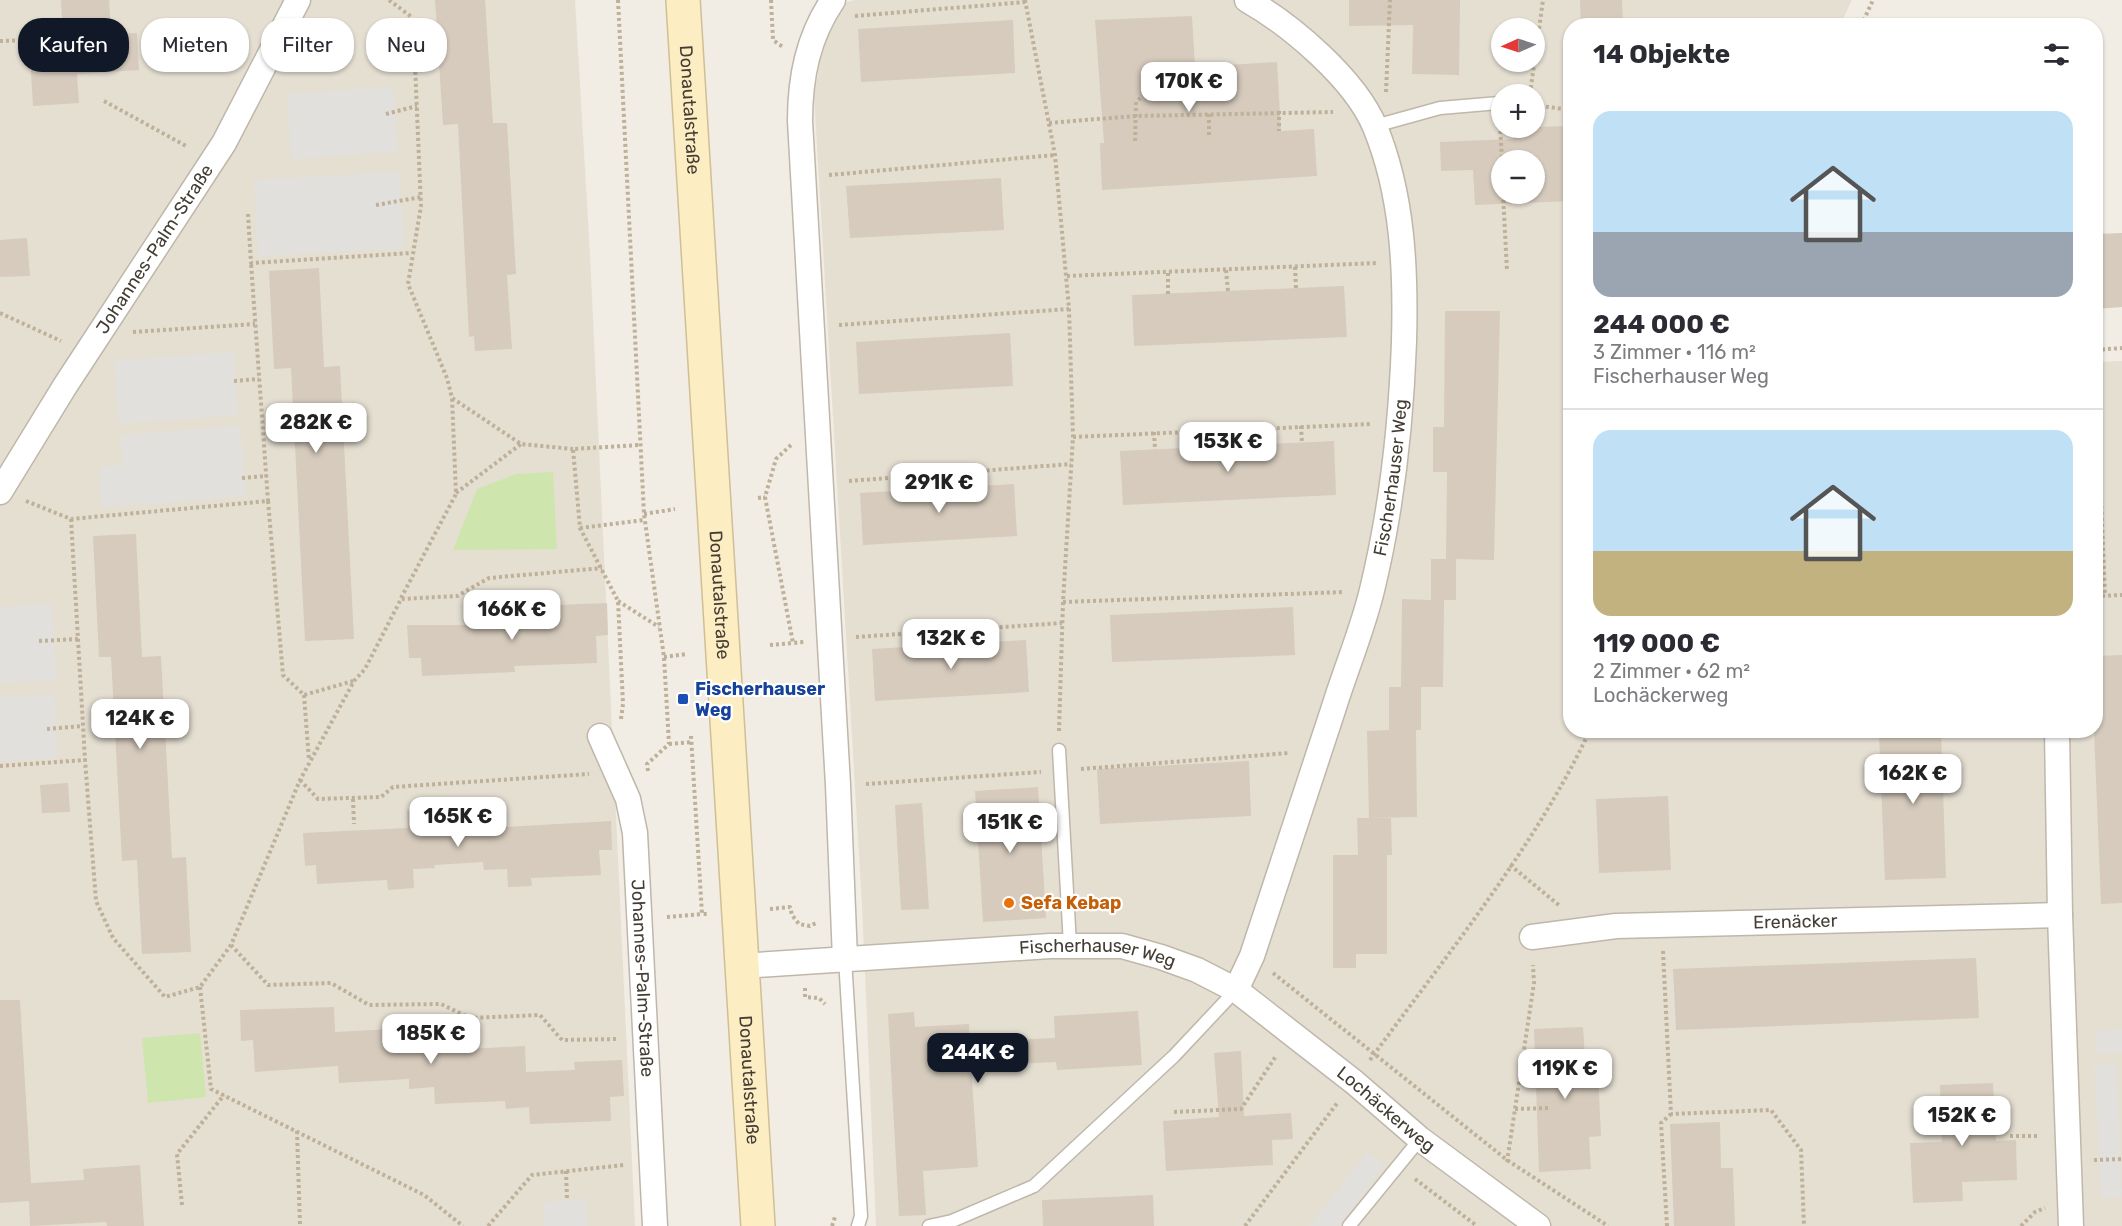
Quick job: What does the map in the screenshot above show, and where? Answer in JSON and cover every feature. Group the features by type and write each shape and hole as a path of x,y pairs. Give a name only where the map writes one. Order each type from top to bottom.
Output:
{"main road":[{"name":"Donautalstraße","path":"683,0 758,1226"}],"street":[{"name":"Johannes-Palm-Straße","path":"0,491 212,160 298,0"},
{"name":"Fischerhauser Weg","path":"741,966 1070,945 1122,946 1197,970 1236,990 1252,956 1372,591 1390,498 1401,423 1404,262 1397,200 1371,119 1341,77 1310,46 1246,0"},
{"path":"828,9 805,64 800,108 830,639 845,960"},
{"name":"Johannes-Palm-Straße","path":"600,736 628,799 633,822 655,1226"},
{"path":"2057,738 2060,915 2072,1226"},
{"name":"Erenäcker","path":"1532,937 1662,924 2060,915"},
{"name":"Lochäckerweg","path":"1236,990 1354,1082 1420,1139 1538,1226"}],"lane":[{"path":"1371,119 1440,108 1491,104"},
{"path":"1059,750 1070,945"},
{"path":"845,960 861,1216 858,1226"},
{"name":"Fischerhauser Weg","path":"930,1226 952,1221 1034,1186 1174,1056 1236,990"},
{"path":"1349,1226 1420,1139"}],"path":[{"path":"389,0 413,18 421,197 418,229 408,274 410,293 447,378 452,398 456,494"},
{"path":"618,0 639,445 644,517 660,627 618,601"},
{"path":"771,0 773,40 805,64"},
{"path":"1049,123 1135,116 1279,111 1371,119 1388,90 1390,0"},
{"path":"1531,84 1543,0"},
{"path":"1865,18 1874,0"},
{"path":"828,9 1025,1 1055,155 1067,276 1073,437 1062,623 1059,750"},
{"path":"0,41 18,40"},
{"path":"1135,141 1136,102 1144,95"},
{"path":"104,101 212,160"},
{"path":"386,114 417,106"},
{"path":"1545,107 1563,109"},
{"path":"1279,111 1279,131"},
{"path":"1209,114 1209,136"},
{"path":"803,177 1055,155"},
{"path":"376,206 421,197"},
{"path":"1504,204 1507,271"},
{"path":"248,214 283,675 304,695 309,763"},
{"path":"251,263 411,253"},
{"path":"1067,276 1404,262"},
{"path":"1295,267 1296,288"},
{"path":"1226,270 1227,291"},
{"path":"1168,273 1168,294"},
{"path":"812,327 1068,309"},
{"path":"0,313 86,354"},
{"path":"107,322 130,332 255,324"},
{"path":"2103,349 2122,348"},
{"path":"234,381 259,379"},
{"path":"452,398 521,444 573,449 639,445"},
{"path":"1073,437 1401,423"},
{"path":"1301,426 1302,443"},
{"path":"1228,429 1228,446"},
{"path":"1154,432 1155,450"},
{"path":"70,519 96,901 113,938 165,997 200,987 231,945 300,780 354,681 365,669 456,494 521,444"},
{"path":"300,780 318,799 352,799 381,797 393,787 579,775 614,770 623,704 618,601 580,528 573,449"},
{"path":"776,459 765,497 793,643"},
{"path":"821,483 1071,464"},
{"path":"242,478 267,476"},
{"path":"0,491 70,519 268,501"},
{"path":"758,498 765,497"},
{"path":"580,528 675,509"},
{"path":"2103,547 2105,596 2122,595"},
{"path":"401,599 456,596 489,578 602,568"},
{"path":"1063,602 1372,591"},
{"path":"770,645 1062,623"},
{"path":"39,641 78,639"},
{"path":"664,657 687,654"},
{"path":"304,695 354,681"},
{"path":"46,729 83,726"},
{"path":"1245,1226 1354,1082 1510,865 1573,767 1586,738"},
{"path":"669,744 692,742"},
{"path":"0,766 85,760"},
{"path":"352,799 354,824"},
{"path":"1510,865 1588,930"},
{"path":"640,919 702,914"},
{"path":"1662,924 1671,1114"},
{"path":"801,925 805,997 819,998 827,1007"},
{"path":"1507,1160 1534,983 1532,937"},
{"path":"231,945 268,985 331,983 369,1005 441,1004 470,1018 540,1015 562,1040 646,1038"},
{"path":"1252,956 1375,1052 1507,1160 1608,1226"},
{"path":"200,987 211,1089 424,1196 463,1226"},
{"path":"1174,1112 1241,1109 1263,1079 1290,1032"},
{"path":"182,1205 177,1154 224,1095"},
{"path":"1515,1109 1551,1108"},
{"path":"1667,1226 1661,1123 1671,1114 1771,1110 1802,1150 1804,1226"},
{"path":"297,1131 300,1226"},
{"path":"488,1226 532,1175 652,1162"},
{"path":"1397,1166 1477,1226"},
{"path":"566,1171 567,1200"},
{"path":"832,1226 837,1209"},
{"path":"835,1217 843,1222"},
{"path":"1468,1220 1468,1226"}],"shaded area":[{"path":"0,0 575,0 590,254 635,1226 0,1226"},
{"path":"855,0 1852,0 1843,18 1563,18 1563,738 2103,738 2103,362 2122,361 2122,1226 876,1226 862,906 814,96 823,45 844,3"},
{"path":"393,87 398,151 291,159 287,94"},
{"path":"399,172 404,248 258,256 254,180"},
{"path":"234,352 238,415 119,423 114,361"},
{"path":"240,426 246,496 102,507 99,467 123,465 120,435"},
{"path":"52,604 56,680 0,683 0,607"},
{"path":"54,694 58,758 0,761 0,697"},
{"path":"2122,1030 2122,1053 2097,1054 2096,1031"},
{"path":"2116,1063 2122,1197 2102,1198 2094,1064"},
{"path":"1367,1152 1385,1165 1339,1226 1309,1226"},
{"path":"586,1198 587,1226 544,1226 544,1203"}],"green space":[{"path":"553,472 557,549 453,550 477,489 516,474"},
{"path":"200,1033 206,1097 148,1103 142,1038"}],"building":[{"path":"61,0 109,0 110,18 62,18"},
{"path":"435,0 485,0 493,123 507,123 516,274 507,275 512,349 475,351 474,336 469,337 458,124 443,125 440,72 447,72 447,18 436,18"},
{"path":"1349,0 1460,0 1459,75 1412,74 1413,25 1349,26"},
{"path":"1580,0 1622,0 1623,18 1581,18"},
{"path":"1192,16 1195,67 1277,62 1281,131 1314,129 1317,176 1102,190 1100,143 1104,143 1095,20"},
{"path":"1013,20 1015,73 861,82 858,29"},
{"path":"129,33 137,33 139,70 129,71"},
{"path":"31,72 108,72 77,74 79,103 33,106"},
{"path":"1563,126 1563,201 1545,202 1545,150 1491,150 1491,204 1499,204 1475,205 1473,170 1441,171 1440,142 1545,138 1545,127"},
{"path":"1001,178 1004,230 850,238 846,186"},
{"path":"2122,233 2122,307 2103,308 2103,234"},
{"path":"27,238 30,276 0,277 0,240"},
{"path":"319,268 324,367 340,366 354,639 305,641 291,368 274,369 269,271"},
{"path":"1344,286 1347,337 1134,346 1132,295"},
{"path":"1445,311 1500,311 1494,560 1456,559 1456,600 1444,600 1443,687 1421,687 1421,730 1416,730 1417,817 1369,818 1367,731 1389,730 1389,687 1401,687 1402,599 1431,600 1431,559 1446,559 1447,472 1433,472 1433,427 1444,427"},
{"path":"1010,333 1013,386 859,394 856,342"},
{"path":"1334,441 1336,495 1123,505 1120,451"},
{"path":"1014,484 1017,536 863,545 860,493"},
{"path":"136,534 142,657 161,656 172,858 186,857 191,952 142,954 137,860 122,861 111,657 99,657 93,536"},
{"path":"607,603 608,635 596,636 597,663 514,666 515,672 422,676 421,658 409,658 407,625 512,625 511,607"},
{"path":"1293,607 1295,655 1112,662 1110,615"},
{"path":"1026,640 1029,692 875,701 872,649"},
{"path":"2122,655 2122,903 2101,904 2094,738 2103,738 2103,656"},
{"path":"1879,738 1941,738 1946,878 1885,880"},
{"path":"1249,761 1251,816 1100,824 1097,769"},
{"path":"68,783 70,812 42,813 40,785"},
{"path":"1038,787 1046,918 983,922 975,791"},
{"path":"1668,796 1671,870 1599,873 1596,799"},
{"path":"922,803 929,909 901,910 895,805"},
{"path":"504,806 505,827 611,821 612,850 599,850 601,875 531,878 532,886 508,887 507,869 484,870 483,862 434,865 435,868 413,869 414,888 388,890 387,880 317,884 316,865 305,866 303,833 408,828 407,811"},
{"path":"1357,818 1391,818 1392,855 1387,855 1387,954 1356,954 1356,968 1333,968 1333,855 1358,855"},
{"path":"1976,958 1979,1018 1676,1030 1673,969"},
{"path":"0,1000 20,1000 31,1183 84,1180 83,1169 140,1165 144,1226 107,1226 106,1222 30,1226 29,1201 0,1203"},
{"path":"334,1007 335,1032 431,1027 432,1051 525,1046 526,1072 575,1070 574,1062 622,1060 624,1096 610,1097 611,1121 530,1124 529,1107 506,1109 505,1101 435,1104 434,1087 409,1089 409,1079 339,1083 338,1066 255,1072 253,1040 241,1041 240,1010"},
{"path":"1138,1011 1142,1065 1057,1070 1056,1062 971,1066 978,1167 923,1171 926,1215 899,1216 888,1014 914,1012 915,1027 969,1024 970,1042 1055,1038 1054,1016"},
{"path":"1583,1027 1586,1073 1598,1072 1601,1136 1589,1137 1591,1169 1539,1172 1534,1029"},
{"path":"1241,1051 1244,1116 1291,1113 1293,1139 1272,1140 1273,1165 1166,1171 1163,1121 1219,1117 1214,1053"},
{"path":"1993,1083 1996,1141 2016,1140 2017,1180 1962,1182 1963,1201 1913,1203 1910,1143 1942,1142 1940,1085"},
{"path":"1720,1122 1721,1168 1733,1168 1735,1226 1674,1226 1670,1124"},
{"path":"1153,1195 1154,1226 1043,1226 1042,1200"}],"place":[{"name":"Fischerhauser Weg","path":"683,699"},
{"name":"Sefa Kebap","path":"1009,903"}]}
